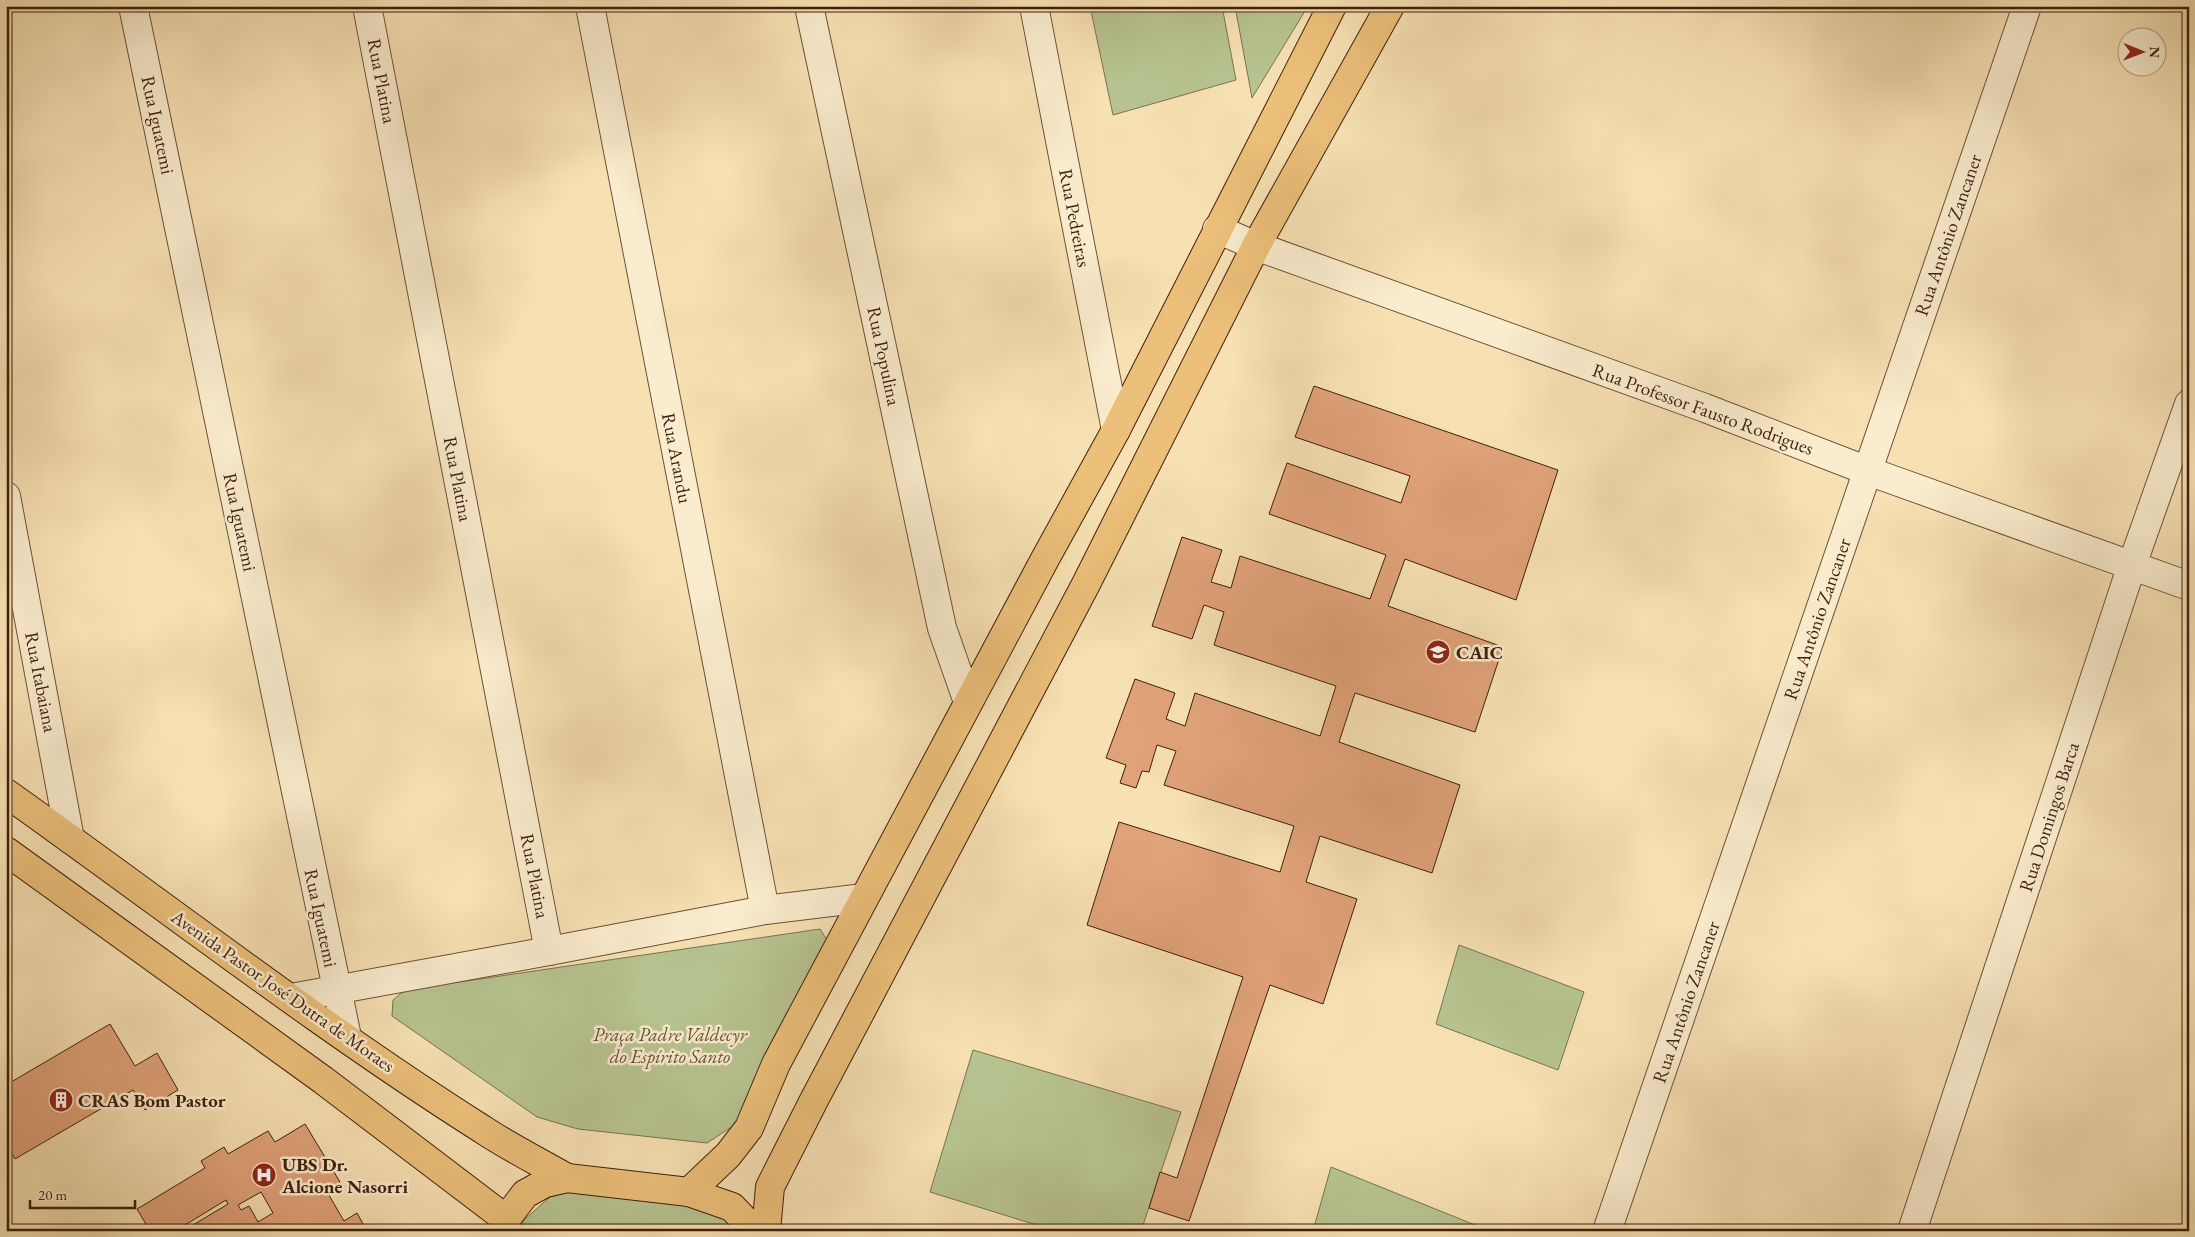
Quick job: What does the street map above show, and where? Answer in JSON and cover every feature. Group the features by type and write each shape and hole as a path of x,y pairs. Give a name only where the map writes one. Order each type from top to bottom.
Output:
{"main road":[{"path":"689,1192 728,1155 749,1128 776,1064 968,702 1116,430 1332,6"},
{"path":"766,1231 770,1187 1086,584 1256,246 1390,6"},
{"name":"Avenida Pastor José Dutra de Moraes","path":"6,793 347,1037 483,1130 567,1178"},
{"path":"6,851 322,1080 503,1225 525,1194 545,1183 567,1178 689,1192 732,1207 755,1231"}],"street":[{"name":"Rua Iguatemi","path":"133,6 347,1037"},
{"name":"Rua Platina","path":"368,6 549,951"},
{"name":"Rua Arandu","path":"590,6 765,910"},
{"name":"Rua Populina","path":"809,6 942,628 968,702"},
{"name":"Rua Pedreiras","path":"1034,6 1116,430"},
{"name":"Rua Antônio Zancaner","path":"1607,1231 2027,6"},
{"name":"Rua Professor Fausto Rodrigues","path":"1218,229 1256,246 1705,408 1868,471 2189,586"},
{"name":"Rua Domingos Barca","path":"1912,1231 2132,565 2189,404"},
{"name":"Rua Itabaiana","path":"6,496 70,839"},
{"path":"291,998 765,910 864,898"}],"green space":[{"path":"1090,6 1222,6 1236,80 1113,115"},
{"path":"1235,6 1308,6 1252,98"},
{"name":"Praça Padre Valdecyr do Espírito Santo","path":"820,929 827,940 744,1119 707,1143 578,1129 537,1117 392,1016 393,1000 405,990"},
{"path":"1459,945 1584,992 1558,1070 1436,1024"},
{"path":"973,1050 1181,1112 1141,1231 1056,1231 930,1192"},
{"path":"1331,1167 1490,1231 1313,1231"},
{"path":"578,1190 690,1204 720,1213 734,1231 518,1231 524,1220 550,1197"}],"building":[{"path":"1314,386 1558,470 1516,600 1405,559 1388,606 1503,647 1475,732 1355,693 1339,742 1460,785 1432,873 1320,836 1306,882 1357,899 1323,1004 1270,985 1189,1221 1149,1208 1160,1172 1177,1178 1243,977 1087,925 1119,822 1280,872 1294,826 1164,785 1176,751 1157,745 1149,772 1142,771 1136,788 1120,783 1126,765 1106,758 1135,679 1175,693 1166,719 1185,726 1195,693 1320,736 1336,686 1214,645 1224,612 1204,605 1192,639 1152,626 1182,537 1222,550 1211,582 1231,588 1240,556 1370,599 1386,555 1269,514 1287,463 1401,503 1410,476 1295,437"},
{"name":"CRAS Bom Pastor","path":"110,1024 135,1066 157,1053 178,1090 145,1110 133,1090 15,1159 6,1143 6,1085"},
{"name":"UBS Dr. Alcione Nasorri","path":"305,1124 340,1182 326,1190 344,1221 357,1213 367,1231 183,1231 228,1204 226,1200 175,1231 150,1231 137,1209 205,1168 201,1161 224,1147 228,1154 268,1131 275,1142","holes":["261,1192 273,1213 258,1222 249,1206 241,1210 238,1205"]}],"place":[{"name":"CAIC","path":"1438,652"},
{"name":"CRAS Bom Pastor","path":"61,1100"},
{"name":"UBS Dr. Alcione Nasorri","path":"264,1175"}]}
